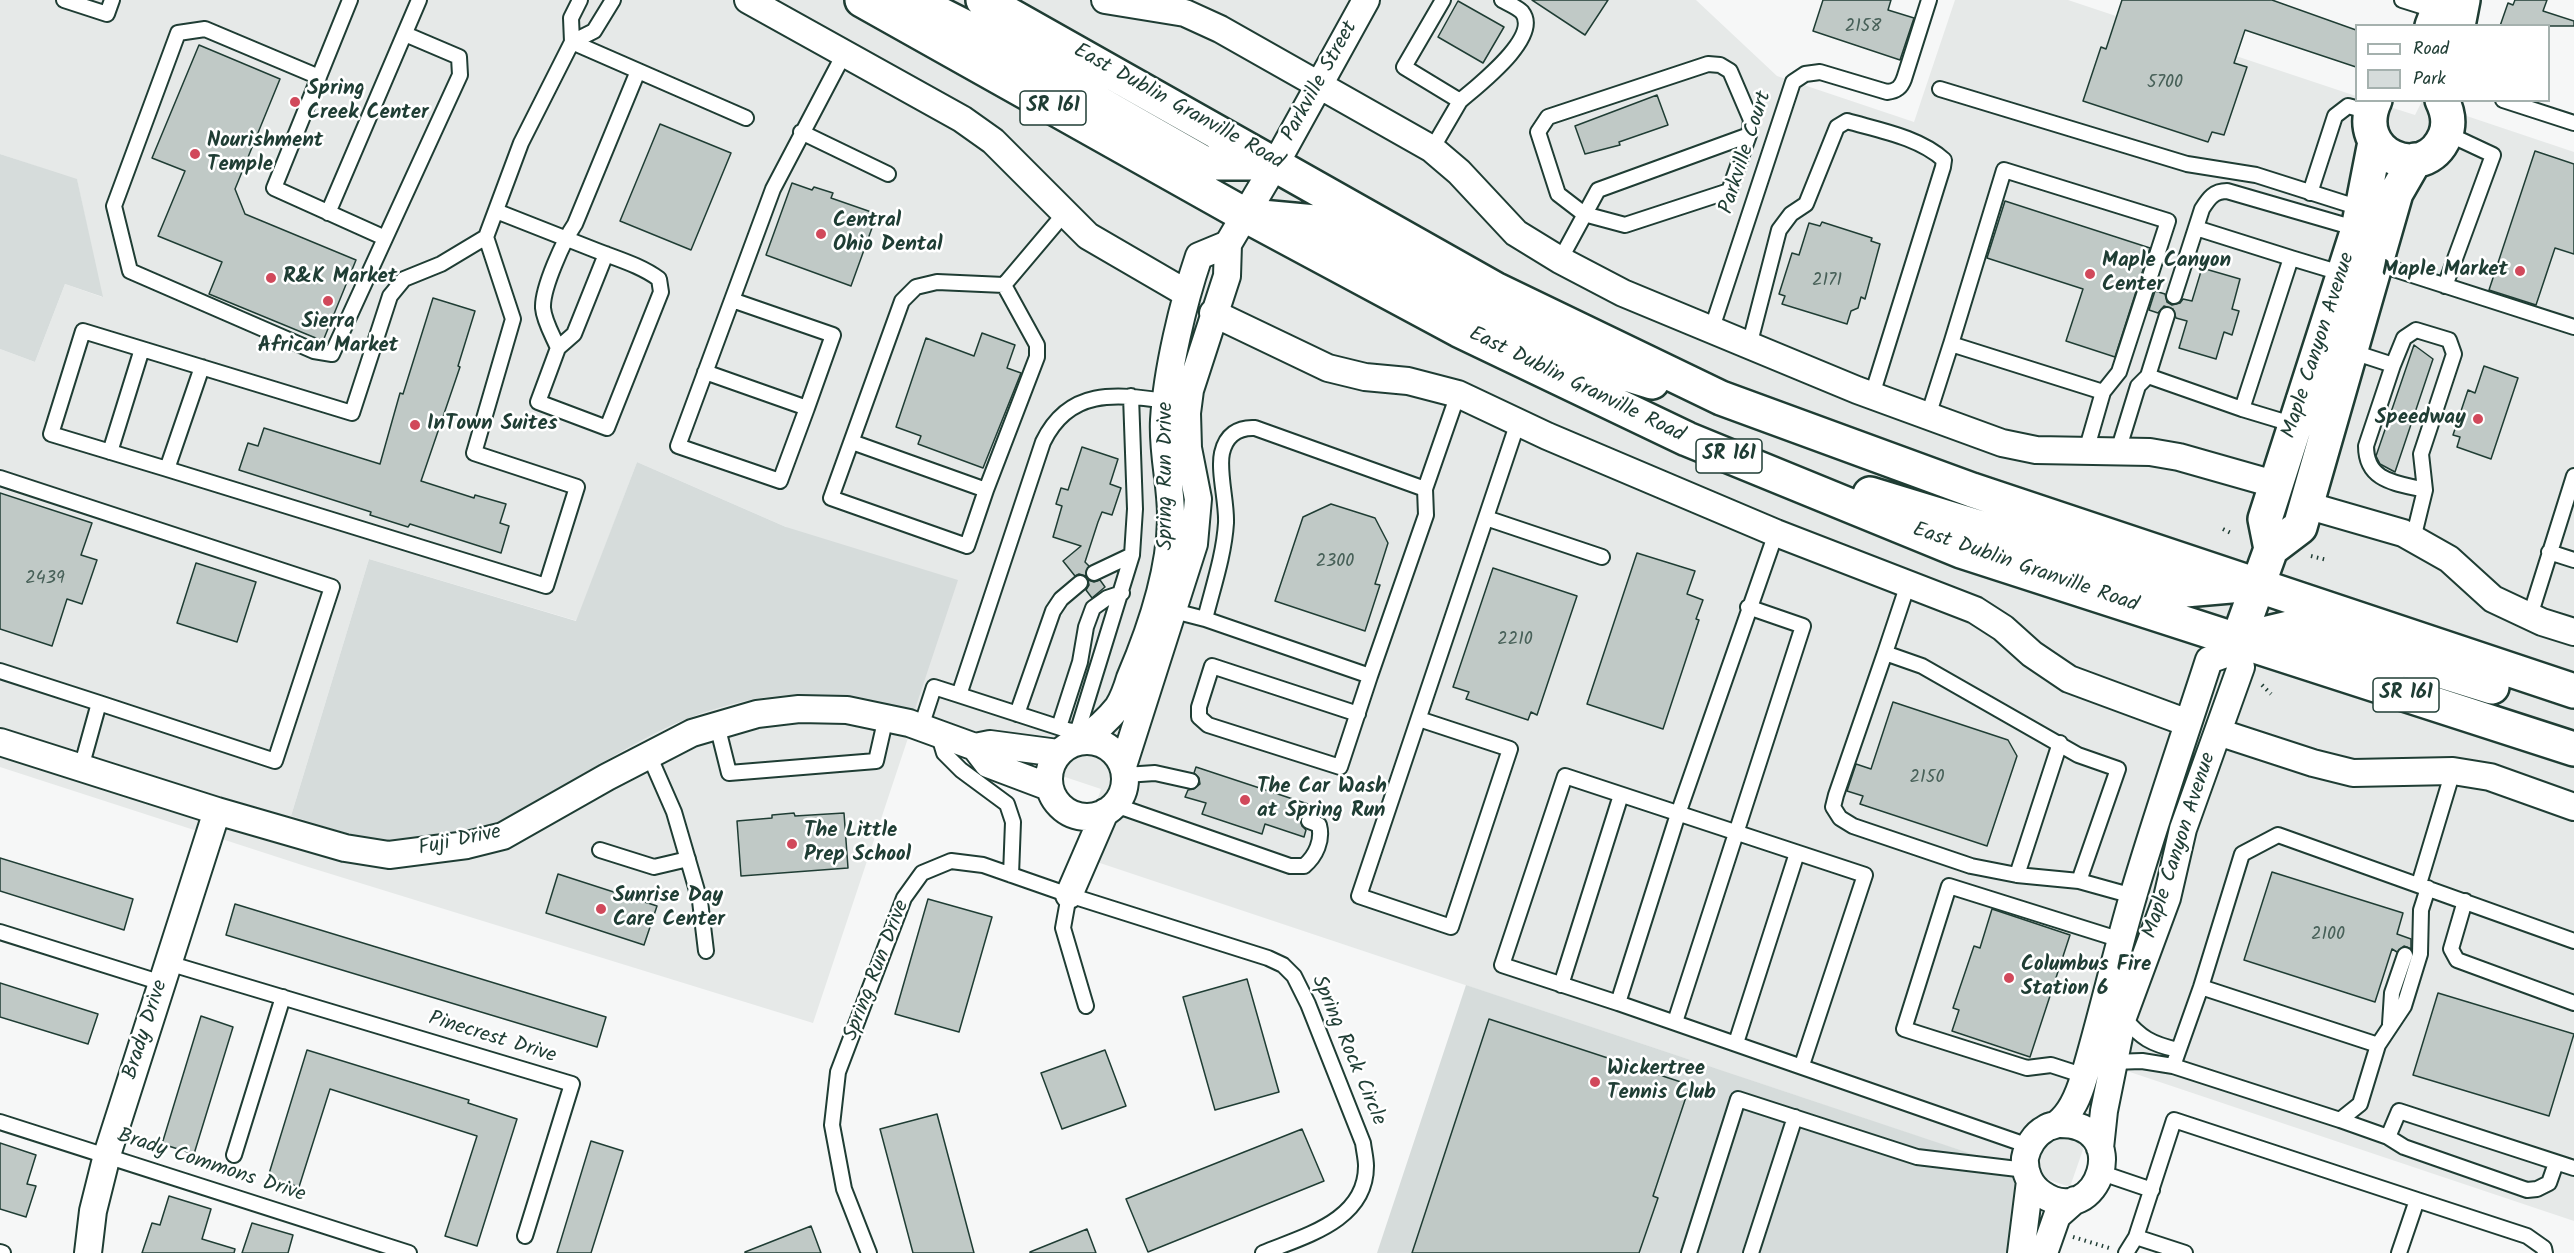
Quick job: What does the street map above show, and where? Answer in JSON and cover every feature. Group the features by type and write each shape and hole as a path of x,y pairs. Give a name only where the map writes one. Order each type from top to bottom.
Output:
{"main road":[{"name":"East Dublin Granville Road","path":"862,0 1245,215 1459,330 1687,439 1961,551 2236,646 2574,749"},
{"path":"912,0 968,28 1204,163 1276,163"},
{"name":"East Dublin Granville Road","path":"983,0 1276,163 1495,289 1721,398 1972,490 2574,692"},
{"path":"2373,118 2382,151 2392,158 2403,161 2415,160 2435,151 2446,110"},
{"name":"Maple Canyon Avenue","path":"2236,646 2256,584 2271,549 2300,527 2350,351 2359,268 2361,219 2373,118"},
{"name":"Maple Canyon Avenue","path":"2271,549 2265,519 2274,484 2295,425 2359,268 2415,160"},
{"path":"1245,215 1315,222 1591,363 1640,379 1721,398"},
{"path":"1687,439 2185,590 2256,584"},
{"path":"2236,646 2297,626 2574,713"}],"street":[{"path":"748,0 962,119 993,141 1088,236 1186,293"},
{"path":"1105,0 1154,4 1202,19 1432,149 1459,172 1516,233 1560,260 1623,293 1711,331 1872,395 2002,443 2036,450 2150,452 2179,457 2274,484"},
{"name":"Parkville Street","path":"1276,163 1366,0"},
{"name":"Spring Run Drive","path":"1124,770 1194,544 1198,499 1188,448 1187,413 1190,390 1213,313 1227,276 1228,244 1276,163"},
{"name":"Spring Run Drive","path":"1081,741 1104,723 1119,705 1138,660 1167,564 1171,519 1165,462 1164,422 1186,293 1199,256 1228,244"},
{"path":"1213,313 1328,368 1365,377 1408,381 1458,394 1776,533 1975,610 2003,628 2032,654 2070,679 2188,723"},
{"path":"2306,506 2403,533 2449,559 2493,599 2574,632"},
{"name":"Maple Canyon Avenue","path":"2028,1166 2036,1136 2045,1128 2057,1124 2076,1101 2085,1076 2133,896 2209,660 2236,646 2241,667 2183,829 2167,898 2122,1017 2112,1062 2101,1160"},
{"name":"Fuji Drive","path":"0,742 217,811 345,848 389,855 425,852 503,836 692,733 757,714 799,709 848,710 886,717 975,747 990,744 1058,753"},
{"path":"2218,732 2313,763 2353,772 2453,771 2490,777 2574,807"},
{"path":"1070,896 1082,865 1110,809 1125,785 1124,770 1116,754 1106,746 1094,742 1081,741 1069,745 1058,753 1048,775 1053,798 1071,814 1082,817 1110,809"},
{"name":"Fuji Drive","path":"975,747 988,764 1049,787"},
{"name":"Brady Drive","path":"88,1253 93,1211 107,1155 217,811"},
{"path":"1071,814 1082,865"},
{"path":"2044,1253 2057,1216 2096,1185 2101,1160 2092,1135 2081,1127 2057,1124"},
{"path":"2028,1166 2048,1198 2061,1201 2075,1200"},
{"path":"2021,1253 2028,1166"}],"lane":[{"path":"64,0 107,14 112,0"},
{"path":"350,0 274,188 386,238"},
{"path":"328,213 419,0"},
{"path":"486,237 513,319 474,453 577,487 546,586 51,434 83,331 352,413 390,296 398,284 404,279 441,264 486,237 536,111 573,42 571,18 580,0"},
{"path":"573,42 594,31 613,0"},
{"path":"1443,0 1404,67 1460,101"},
{"path":"1432,149 1460,101 1506,60 1525,33 1527,24 1521,12 1502,0"},
{"name":"Parkville Court","path":"1711,331 1793,82 1805,74 1820,72 1887,92 1895,91 1905,79 1929,0"},
{"path":"2402,0 2446,12"},
{"path":"319,77 205,29 178,33 114,206 130,271 314,351 332,354 460,75 459,57 405,34"},
{"path":"573,42 746,118"},
{"path":"732,300 833,335 780,481 678,446 773,189 844,54"},
{"path":"1707,64 1720,65 1730,71 1751,120 1749,135 1729,191 1625,225 1584,214 1558,194 1538,132 1548,117 1707,64"},
{"path":"558,348 543,310 544,298 565,238 576,224 638,71"},
{"path":"1940,88 2187,164 2256,175 2310,193 2361,219"},
{"path":"2509,102 2574,123"},
{"path":"2310,193 2335,116 2348,106 2373,118"},
{"path":"2445,286 2493,155 2446,110"},
{"path":"1749,346 1779,230 1791,214 1806,204 1837,127 1846,120 1910,140 1934,150 1944,160 1943,167 1872,395"},
{"path":"801,132 888,174"},
{"path":"1560,260 1598,190 1749,135"},
{"path":"1928,416 2004,170 2168,221 2119,372 2103,392 2086,451"},
{"path":"2174,296 2202,209 2210,197 2218,191 2361,219"},
{"path":"496,211 648,271 659,279 661,292 607,428 538,402 558,348 574,334 606,255"},
{"path":"1004,285 1064,214"},
{"path":"2196,228 2290,258 2359,268 2445,286 2574,327"},
{"path":"2242,409 2290,258"},
{"path":"937,282 1004,285 1037,345 1037,357 966,546 831,498 902,301 916,287 937,282"},
{"path":"2118,451 2138,386 2148,376 2168,315"},
{"path":"2413,539 2425,490 2421,454 2454,354 2449,340 2416,330 2404,338 2393,365 2366,446 2366,460 2373,471 2389,481 2425,490"},
{"path":"1951,344 2103,392"},
{"path":"110,452 142,349"},
{"path":"2350,351 2393,365"},
{"path":"167,469 201,367"},
{"path":"705,372 807,408"},
{"path":"2148,376 2295,425"},
{"path":"1358,714 1212,666 1199,707 1199,717 1208,725 1340,767 1426,515 1425,489 1458,394"},
{"path":"959,695 1043,442 1050,427 1060,415 1080,402 1109,395 1166,401"},
{"path":"1011,875 1013,822 1007,804 961,770 944,753 929,730 934,687 1070,731 1078,730 1132,555 1135,509 1131,396"},
{"path":"1419,719 1510,749 1451,927 1359,896 1518,422"},
{"path":"1205,619 1222,552 1226,522 1222,454 1230,435 1243,428 1255,428 1425,489"},
{"path":"852,442 986,490"},
{"path":"2530,616 2548,552 2574,476"},
{"path":"0,478 332,587 275,762 0,671"},
{"path":"2561,514 2574,503"},
{"path":"1486,518 1602,557"},
{"path":"1617,1003 1678,814 1776,533"},
{"path":"2548,552 2574,560"},
{"path":"1094,573 1132,555"},
{"path":"1017,714 1053,611 1061,599 1080,584"},
{"path":"1908,584 1833,807 1840,818 1853,826 1971,866 2017,875 2079,881 2133,896"},
{"path":"1059,727 1080,662 1086,627 1093,608 1107,598 1122,593"},
{"path":"1675,1022 1803,626 1748,608"},
{"path":"1174,611 1205,619 1370,676"},
{"path":"1885,653 1922,666 2078,755 2118,769 2079,881"},
{"path":"81,768 99,703"},
{"path":"717,725 729,773 876,761 886,717"},
{"path":"2017,875 2060,743"},
{"path":"649,755 674,812 688,859 700,901 706,951"},
{"path":"1124,770 1155,773 1191,781"},
{"path":"2340,1120 2360,1104 2378,1045 2404,1006 2420,954 2424,886 2453,771"},
{"path":"1802,1065 1865,875 1565,776 1502,965 1802,1065 2028,1166"},
{"path":"1561,984 1621,795"},
{"path":"1110,809 1290,866 1304,866 1313,858 1321,834 1319,825 1309,821"},
{"path":"2173,1066 2201,987 2242,854 2278,835 2574,941"},
{"path":"600,850 654,867 688,859"},
{"path":"1736,1043 1797,854"},
{"name":"Spring Run Drive","path":"869,1253 844,1189 832,1125 838,1072 904,898 922,873 951,861 983,865 1070,896"},
{"path":"2085,1076 2051,1065 2027,1068 1904,1029 1949,886 2121,940"},
{"path":"1070,896 1063,928 1086,1006"},
{"name":"Spring Rock Circle","path":"1070,896 1268,958 1283,965 1294,976 1308,1004 1363,1143 1366,1167 1360,1191 1350,1210 1331,1224 1263,1253"},
{"path":"2465,901 2451,949 2457,960 2574,1003"},
{"path":"2410,938 2421,910"},
{"name":"Pinecrest Drive","path":"0,932 165,973 283,997 572,1084 525,1236"},
{"path":"2390,1026 2392,993 2404,955"},
{"path":"2201,987 2378,1045"},
{"path":"234,1155 283,997"},
{"path":"2122,1017 2143,1038 2178,1050"},
{"path":"2112,1062 2142,1061 2173,1066 2340,1120 2388,1137 2404,1147 2527,1190 2537,1189 2548,1183 2556,1162"},
{"path":"1689,1253 1738,1099 1917,1157 2028,1166"},
{"path":"2388,1137 2399,1111 2574,1168"},
{"path":"1751,1253 1796,1118"},
{"path":"2120,1252 2136,1237 2174,1120 2527,1236 2544,1248 2545,1253"},
{"name":"Brady Commons Drive","path":"0,1122 409,1253"},
{"path":"2101,1160 2152,1190"},
{"path":"2399,1253 2417,1200"},
{"path":"2136,1237 2185,1253"}],"path":[{"path":"2223,529 2233,534"},
{"path":"2311,556 2327,560"},
{"path":"2262,685 2271,694"},
{"path":"2064,1234 2120,1252"}],"shaded area":[{"path":"0,0 1696,0 1777,76 1914,122 1955,0 2068,0 2355,96 2355,102 2374,102 2415,115 2422,102 2425,102 2574,152 2574,1221 2112,1066 2070,1187 1079,856 1101,789 912,726 813,1023 305,866 0,767 0,349 35,362 65,284 102,297 77,180 0,154","holes":["637,462 786,527 913,715 880,704 837,696 783,694 725,704 390,841 345,832 291,816 369,559 577,621"]}],"green space":[{"path":"0,154 77,179 103,297 65,284 35,362 0,349"},
{"path":"637,462 786,527 958,580 913,715 876,704 808,695 775,696 742,702 676,723 642,740 513,817 485,827 438,837 382,841 342,832 291,816 369,559 576,621"},
{"name":"Wickertree Tennis Club","path":"1466,985 2047,1179 2023,1253 1377,1253"}],"building":[{"path":"1532,0 1608,0 1585,35"},
{"path":"1823,0 1891,0 1888,10 1914,18 1900,60 1813,31"},
{"path":"2122,0 2272,0 2355,30 2355,67 2245,30 2234,63 2247,67 2224,135 2212,132 2208,142 2083,101 2101,47 2106,49"},
{"path":"2515,0 2547,0 2543,11 2574,21 2574,26 2501,24 2508,3 2513,5"},
{"path":"1458,1 1504,27 1483,63 1438,37"},
{"path":"199,45 280,79 235,189 245,214 356,260 323,341 209,294 222,262 158,236 185,171 152,158"},
{"path":"1657,95 1668,125 1619,142 1620,145 1585,154 1575,126"},
{"path":"660,124 731,153 691,250 620,221"},
{"path":"2535,151 2574,164 2574,254 2555,248 2536,305 2489,290"},
{"name":"Central Ohio Dental","path":"792,183 812,190 814,187 833,193 831,198 877,214 851,286 766,255"},
{"name":"Maple Canyon Center","path":"2005,201 2150,248 2115,357 2066,341 2083,289 1987,258"},
{"path":"1822,222 1872,238 1871,241 1880,244 1865,299 1861,297 1858,308 1851,311 1847,324 1782,304 1785,296 1779,294 1792,253 1799,255 1809,223 1820,226"},
{"path":"2202,268 2240,279 2232,309 2239,311 2232,335 2224,332 2216,359 2179,348 2187,321 2176,318 2173,309 2164,306 2158,313 2149,310 2155,291 2165,294 2167,302 2172,305 2180,303 2183,299 2192,301"},
{"name":"InTown Suites","path":"433,298 475,311 458,366 460,367 421,481 474,498 475,495 506,504 500,523 509,526 501,553 410,524 408,527 370,515 371,512 239,470 248,443 258,446 264,428 380,464 400,393 403,394"},
{"path":"982,333 1015,345 1007,368 1021,373 983,468 918,444 921,436 896,427 926,338 974,356"},
{"path":"2414,345 2433,359 2395,472 2380,464 2376,456"},
{"path":"2484,366 2518,378 2491,459 2457,447 2460,437 2453,435 2468,390 2475,393"},
{"path":"1082,447 1118,459 1110,484 1121,488 1112,515 1102,512 1098,522 1085,562 1089,566 1086,576 1079,574 1075,576 1063,561 1081,546 1053,537 1062,506 1056,504 1061,488 1068,490"},
{"path":"0,493 92,523 81,555 97,560 82,604 67,599 52,646 0,629"},
{"path":"1331,504 1375,518 1388,543 1375,584 1380,585 1365,631 1275,601 1303,517"},
{"path":"1637,553 1695,571 1687,594 1703,600 1696,619 1699,620 1663,729 1587,704"},
{"path":"196,563 256,582 237,642 177,623"},
{"path":"1493,568 1577,596 1537,715 1531,712 1528,720 1466,699 1469,692 1453,687"},
{"path":"1088,580 1094,582 1100,580 1105,587 1092,598 1086,590 1089,585"},
{"path":"1893,702 2008,740 2017,756 1987,846 1860,804 1863,796 1847,791 1856,764 1871,769"},
{"name":"The Car Wash at Spring Run","path":"1196,767 1314,806 1312,813 1304,814 1300,818 1306,830 1304,837 1265,824 1262,834 1202,814 1206,803 1185,797 1188,790 1200,784 1199,778 1194,773"},
{"name":"The Little Prep School","path":"794,813 795,816 844,813 848,868 741,876 737,821 772,818 772,815"},
{"path":"0,858 133,899 124,930 0,891"},
{"path":"2272,872 2403,913 2397,934 2411,939 2411,949 2404,946 2397,952 2392,949 2375,1002 2244,960"},
{"name":"Sunrise Day Care Center","path":"558,874 657,906 644,945 546,913"},
{"path":"928,899 992,917 959,1032 895,1014"},
{"path":"235,904 606,1017 597,1047 226,935"},
{"name":"Columbus Fire Station 6","path":"1992,909 2070,935 2030,1057 1952,1031 1959,1010 1953,1008 1974,946 1980,948"},
{"path":"1247,979 1279,1092 1215,1110 1183,997"},
{"path":"0,983 98,1014 88,1044 0,1017"},
{"path":"2438,993 2574,1034 2549,1116 2413,1075"},
{"path":"201,1016 233,1027 194,1154 162,1144"},
{"path":"1489,1019 1690,1085 1653,1196 1658,1198 1639,1253 1412,1253"},
{"path":"307,1050 469,1100 468,1103 517,1119 477,1246 445,1236 477,1136 330,1089 299,1187 268,1177"},
{"path":"1105,1050 1126,1106 1062,1129 1041,1073"},
{"path":"937,1114 974,1253 913,1253 880,1129"},
{"path":"1302,1129 1324,1181 1148,1252 1126,1199"},
{"path":"591,1141 623,1151 591,1253 557,1253"},
{"path":"0,1143 36,1155 27,1184 36,1186 26,1217 0,1209"},
{"path":"169,1196 211,1209 202,1239 235,1249 234,1253 142,1253 152,1223 160,1225"},
{"path":"252,1223 293,1235 288,1253 242,1253"},
{"path":"811,1226 821,1253 745,1253 745,1252"},
{"path":"1087,1229 1096,1253 1030,1253 1030,1252"}],"place":[{"name":"Spring Creek Center","path":"295,102"},
{"name":"Nourishment Temple","path":"195,154"},
{"name":"Central Ohio Dental","path":"821,234"},
{"name":"Maple Market","path":"2520,271"},
{"name":"Maple Canyon Center","path":"2090,274"},
{"name":"R&K Market","path":"271,278"},
{"name":"Sierra African Market","path":"328,301"},
{"name":"Speedway","path":"2478,419"},
{"name":"InTown Suites","path":"415,425"},
{"name":"The Car Wash at Spring Run","path":"1245,800"},
{"name":"The Little Prep School","path":"792,844"},
{"name":"Sunrise Day Care Center","path":"601,909"},
{"name":"Columbus Fire Station 6","path":"2009,978"},
{"name":"Wickertree Tennis Club","path":"1595,1082"}]}
